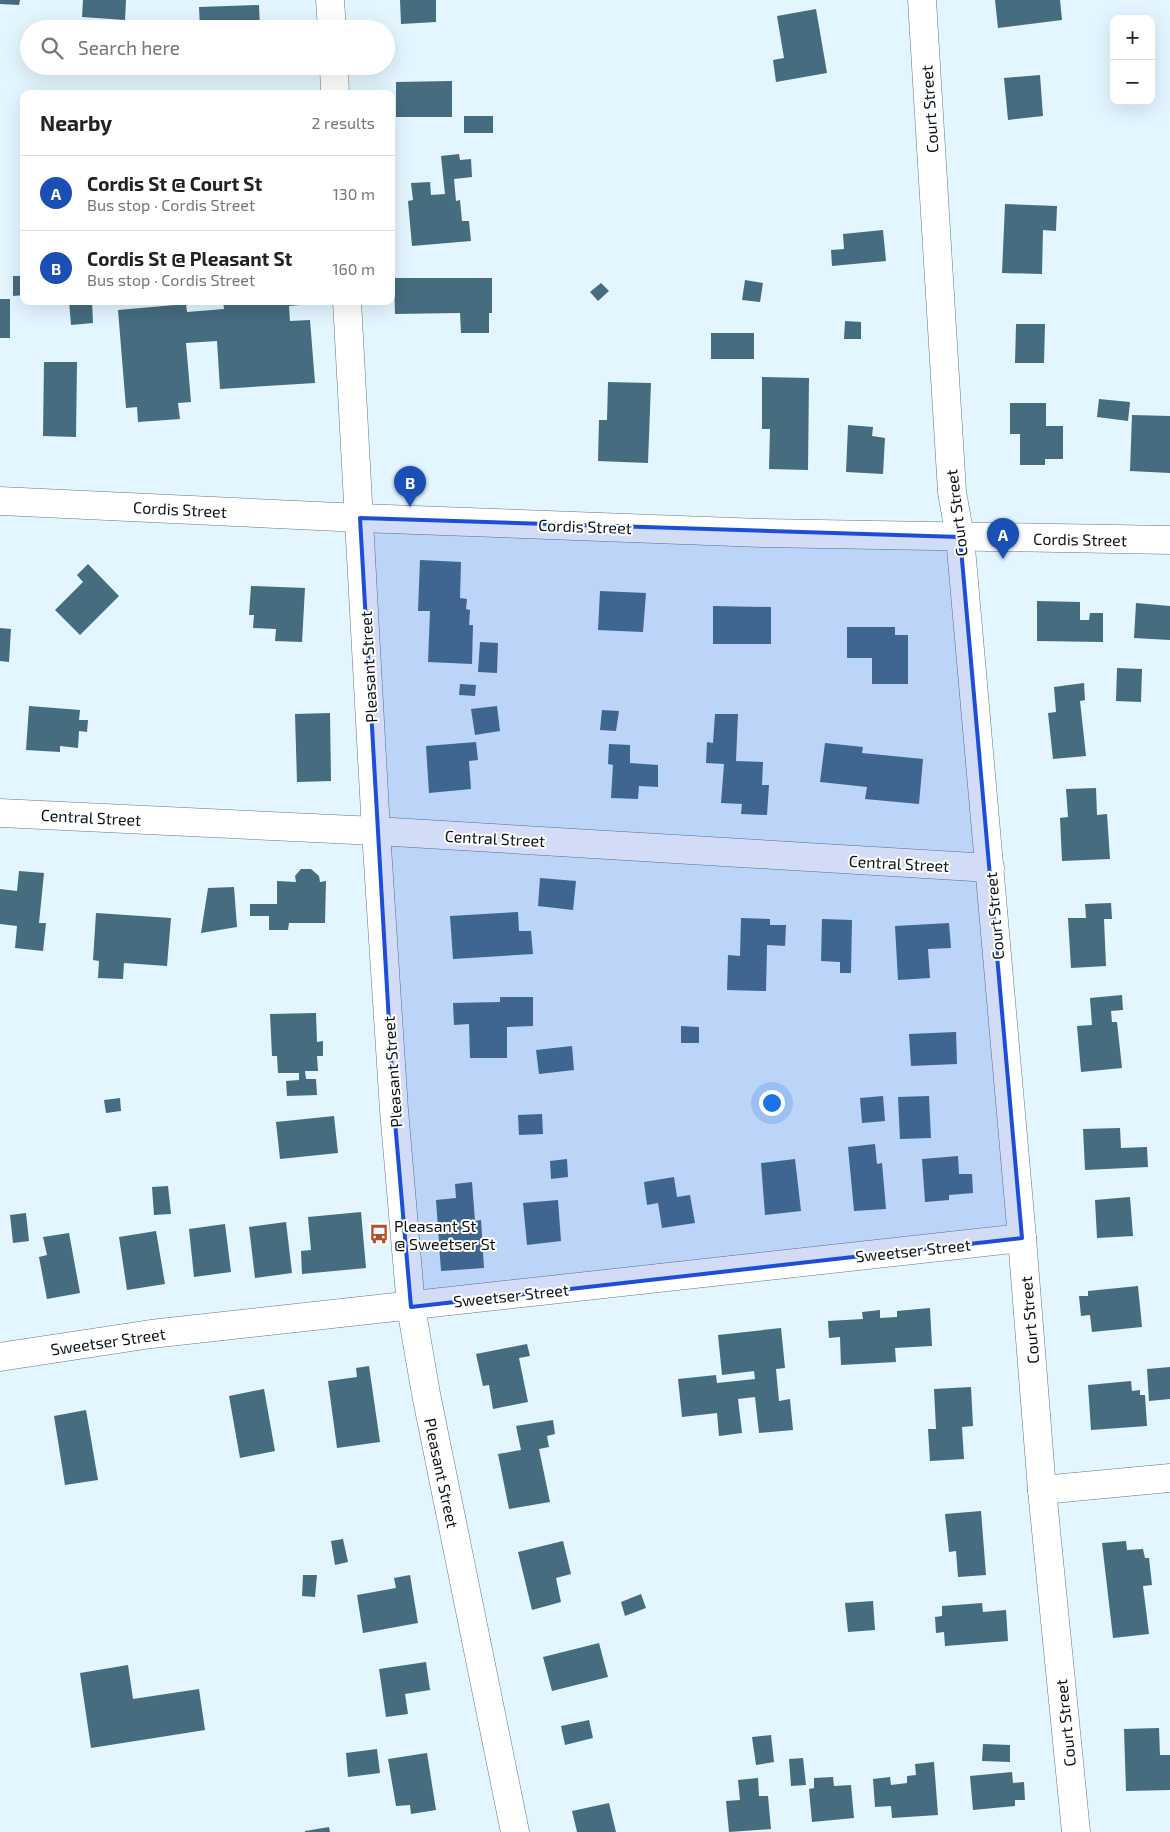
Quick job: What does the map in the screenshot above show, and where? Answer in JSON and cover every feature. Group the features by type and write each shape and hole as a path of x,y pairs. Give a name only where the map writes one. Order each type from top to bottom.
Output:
{"street":[{"path":"330,0 331,20"},
{"name":"Court Street","path":"922,0 952,486 960,537 1022,1238 1042,1490 1076,1832"},
{"path":"334,75 335,90"},
{"name":"Pleasant Street","path":"347,305 376,831 394,1110 411,1307 428,1402 515,1832"},
{"name":"Cordis Street","path":"0,501 761,534 1170,540"},
{"name":"Central Street","path":"0,813 376,831 990,868"},
{"name":"Sweetser Street","path":"0,1357 151,1334 411,1307 1022,1238"},
{"path":"1042,1490 1170,1478"}],"highlighted area":[{"path":"360,518 960,537 1022,1238 411,1307 394,1110"}],"building":[{"path":"0,0 20,0 19,5 0,4"},
{"path":"83,0 126,0 125,20 82,17"},
{"path":"400,0 436,0 436,22 401,24"},
{"path":"995,0 1060,0 1062,20 998,28"},
{"path":"259,5 260,20 200,20 199,7"},
{"path":"816,9 827,73 776,82 773,60 784,58 777,16"},
{"path":"1040,75 1043,116 1008,120 1004,78"},
{"path":"452,81 452,117 396,117 396,82"},
{"path":"464,116 493,116 493,133 464,133"},
{"path":"459,154 460,160 471,159 472,177 454,179 456,201 460,200 462,221 469,221 471,241 412,246 408,201 413,200 411,183 430,182 431,195 445,194 441,156"},
{"path":"1005,204 1057,206 1056,231 1043,230 1042,274 1002,273"},
{"path":"883,230 886,261 832,266 831,250 844,249 843,234"},
{"path":"13,276 20,276 20,295 13,296"},
{"path":"395,278 492,278 492,313 489,313 489,333 461,333 460,313 395,314"},
{"path":"745,280 763,283 760,302 742,300"},
{"path":"601,283 609,291 598,301 590,292"},
{"path":"0,299 10,299 10,338 0,338"},
{"path":"69,305 92,305 93,323 71,325"},
{"path":"175,305 186,305 187,312 224,309 224,305 300,305 289,306 290,321 310,320 315,383 220,389 217,341 186,343 191,402 178,403 180,419 138,422 137,407 126,408 118,310"},
{"path":"845,321 861,322 861,339 844,339"},
{"path":"1016,324 1045,324 1044,363 1015,363"},
{"path":"711,333 754,333 754,359 711,359"},
{"path":"44,362 77,362 76,437 43,436"},
{"path":"762,377 809,378 808,470 769,469 770,429 762,429"},
{"path":"608,382 651,383 648,463 598,461 599,420 607,420"},
{"path":"1099,399 1130,402 1128,421 1097,417"},
{"path":"1010,403 1046,403 1046,426 1063,426 1063,459 1045,459 1045,465 1020,465 1020,434 1010,434"},
{"path":"1132,415 1170,416 1170,473 1130,471"},
{"path":"848,425 873,427 872,436 885,438 883,474 846,472"},
{"path":"420,560 461,562 460,598 467,599 466,609 470,610 469,625 473,625 472,664 428,662 430,611 418,611"},
{"path":"88,564 119,596 80,635 55,610 83,582 77,575"},
{"path":"251,586 305,588 302,642 275,641 276,629 253,628 254,615 249,615"},
{"path":"600,591 646,593 643,632 598,630"},
{"path":"1037,601 1080,602 1080,620 1089,620 1090,613 1103,613 1103,642 1037,641"},
{"path":"1136,603 1170,606 1170,640 1134,638"},
{"path":"713,606 771,607 771,644 713,644"},
{"path":"847,627 895,627 895,635 908,635 908,684 872,684 872,658 847,658"},
{"path":"0,628 11,629 9,662 0,661"},
{"path":"480,642 498,643 497,673 478,672"},
{"path":"1117,668 1142,669 1141,702 1116,701"},
{"path":"1084,683 1085,700 1080,701 1086,756 1053,759 1048,713 1056,712 1054,687"},
{"path":"460,684 476,685 475,696 459,695"},
{"path":"29,706 80,710 79,720 88,720 87,732 79,731 78,748 60,746 60,752 26,750"},
{"path":"497,706 500,731 475,735 471,709"},
{"path":"602,710 619,711 616,731 600,730"},
{"path":"330,713 331,781 297,782 295,714"},
{"path":"715,714 738,714 736,761 763,762 762,785 769,785 767,815 741,814 742,804 721,803 724,764 706,763 707,742 713,743"},
{"path":"476,742 478,760 469,761 471,789 429,793 426,746"},
{"path":"825,743 863,747 862,753 923,759 919,804 865,799 867,787 820,782"},
{"path":"609,744 630,745 630,763 658,765 658,787 639,786 638,799 611,798 613,765 608,764"},
{"path":"1096,788 1097,815 1107,814 1110,859 1062,861 1060,818 1068,817 1066,789"},
{"path":"301,869 311,869 319,876 320,882 326,881 325,923 289,923 288,930 269,930 269,916 250,916 250,904 277,904 277,881 296,882 295,876"},
{"path":"19,871 44,873 39,923 46,923 43,951 15,948 17,926 0,924 0,889 17,891"},
{"path":"540,878 576,881 573,910 538,906"},
{"path":"234,887 237,927 201,933 208,888"},
{"path":"1111,903 1112,919 1104,919 1106,966 1071,968 1068,918 1086,918 1085,904"},
{"path":"518,912 519,931 531,931 533,954 453,959 450,916"},
{"path":"96,913 171,918 167,966 124,963 123,979 98,978 99,961 93,960"},
{"path":"741,918 770,919 770,925 786,925 785,946 767,945 766,991 727,990 728,955 740,956"},
{"path":"822,919 852,920 851,973 840,973 840,962 821,961"},
{"path":"949,923 951,948 928,949 930,978 898,980 895,926"},
{"path":"1122,995 1123,1010 1111,1011 1112,1022 1117,1022 1122,1068 1081,1072 1077,1026 1092,1025 1090,998"},
{"path":"500,997 533,997 533,1026 507,1027 507,1058 470,1058 469,1024 454,1025 453,1003 500,1002"},
{"path":"316,1013 317,1042 323,1041 323,1056 317,1056 318,1071 305,1071 306,1079 316,1079 317,1095 287,1096 286,1081 299,1080 299,1073 278,1073 277,1056 272,1056 270,1014"},
{"path":"681,1026 699,1027 699,1043 681,1043"},
{"path":"956,1032 957,1064 911,1066 909,1034"},
{"path":"572,1046 574,1070 539,1074 536,1050"},
{"path":"883,1096 885,1121 862,1123 860,1098"},
{"path":"929,1096 931,1138 900,1139 898,1097"},
{"path":"120,1098 121,1111 106,1113 104,1100"},
{"path":"542,1114 543,1134 519,1135 518,1115"},
{"path":"334,1116 338,1153 280,1159 276,1122"},
{"path":"1120,1128 1121,1148 1147,1147 1148,1167 1085,1170 1083,1129"},
{"path":"875,1144 877,1164 882,1163 886,1209 854,1211 848,1147"},
{"path":"958,1156 959,1174 972,1174 973,1193 949,1195 949,1200 925,1202 922,1159"},
{"path":"567,1159 568,1177 551,1179 550,1161"},
{"path":"795,1159 801,1211 765,1215 761,1163"},
{"path":"674,1177 677,1197 690,1195 695,1223 662,1228 658,1203 647,1205 644,1182"},
{"path":"472,1182 475,1221 481,1220 484,1268 441,1271 436,1200 456,1198 455,1184"},
{"path":"168,1186 171,1214 154,1215 152,1187"},
{"path":"1130,1197 1133,1236 1097,1238 1095,1200"},
{"path":"558,1200 561,1241 527,1245 523,1203"},
{"path":"361,1212 366,1268 302,1274 301,1251 311,1250 308,1217"},
{"path":"26,1213 29,1241 13,1243 10,1215"},
{"path":"286,1222 292,1273 255,1278 249,1227"},
{"path":"225,1224 231,1272 194,1277 189,1229"},
{"path":"156,1231 165,1284 127,1290 119,1237"},
{"path":"69,1233 80,1293 47,1299 39,1257 47,1255 43,1237"},
{"path":"1138,1286 1142,1327 1092,1332 1090,1315 1081,1316 1079,1296 1088,1296 1088,1291"},
{"path":"930,1308 932,1346 895,1348 896,1362 841,1365 840,1337 829,1338 828,1321 863,1319 862,1312 880,1310 880,1318 897,1317 897,1311"},
{"path":"781,1328 785,1368 776,1369 779,1401 790,1399 793,1430 759,1433 755,1397 738,1399 742,1433 719,1436 717,1413 682,1417 678,1379 716,1375 717,1383 755,1379 754,1371 722,1375 718,1335"},
{"path":"527,1344 530,1356 519,1358 528,1402 493,1409 489,1385 483,1386 476,1354"},
{"path":"369,1366 380,1442 337,1448 328,1381 357,1377 356,1368"},
{"path":"1170,1367 1170,1399 1149,1401 1147,1369"},
{"path":"1131,1381 1132,1391 1140,1390 1140,1395 1145,1395 1147,1426 1091,1430 1088,1385"},
{"path":"971,1387 973,1426 962,1427 964,1459 930,1461 928,1429 936,1429 934,1389"},
{"path":"264,1389 275,1451 240,1458 229,1396"},
{"path":"86,1410 98,1480 65,1485 54,1416"},
{"path":"553,1420 555,1434 547,1436 549,1447 539,1449 550,1502 509,1509 498,1454 521,1450 516,1426"},
{"path":"981,1511 986,1575 958,1577 956,1551 949,1552 945,1514"},
{"path":"343,1539 348,1562 335,1565 331,1541"},
{"path":"563,1541 571,1574 556,1578 561,1602 532,1610 518,1552"},
{"path":"1126,1541 1127,1550 1143,1549 1145,1558 1149,1558 1152,1585 1143,1586 1149,1634 1113,1638 1102,1543"},
{"path":"303,1575 317,1575 315,1597 302,1596"},
{"path":"410,1575 418,1623 363,1633 357,1595 396,1588 394,1578"},
{"path":"641,1594 646,1608 625,1616 621,1602"},
{"path":"873,1601 875,1630 848,1632 845,1603"},
{"path":"982,1603 983,1612 1006,1610 1008,1641 945,1646 944,1632 936,1633 935,1617 942,1616 942,1606"},
{"path":"599,1643 608,1677 552,1691 543,1657"},
{"path":"426,1662 430,1690 405,1694 408,1714 386,1717 379,1669"},
{"path":"128,1665 133,1699 199,1689 205,1730 91,1748 80,1673"},
{"path":"589,1720 593,1738 565,1745 561,1726"},
{"path":"1159,1728 1160,1755 1170,1755 1170,1790 1126,1791 1124,1729"},
{"path":"771,1735 774,1762 756,1765 752,1737"},
{"path":"983,1744 1010,1745 1010,1762 982,1761"},
{"path":"377,1749 380,1773 348,1777 346,1753"},
{"path":"427,1753 436,1810 411,1814 410,1805 396,1806 388,1759"},
{"path":"803,1758 806,1785 791,1786 789,1759"},
{"path":"934,1762 938,1815 892,1818 891,1806 875,1807 873,1779 890,1777 891,1785 907,1783 907,1776 916,1775 915,1764"},
{"path":"1012,1772 1013,1783 1024,1782 1025,1800 1015,1800 1015,1806 973,1810 970,1776"},
{"path":"833,1777 834,1786 851,1785 854,1818 812,1822 809,1789 814,1788 814,1778"},
{"path":"758,1778 759,1796 768,1796 771,1829 729,1832 726,1801 740,1800 738,1780"},
{"path":"609,1803 616,1832 577,1832 572,1811"},
{"path":"329,1827 330,1832 305,1832 305,1831"}],"place":[{"name":"Cordis St @ Pleasant St","path":"410,507"},
{"name":"Cordis St @ Court St","path":"1003,559"},
{"name":"Pleasant St @ Sweetser St","path":"379,1234"}]}
